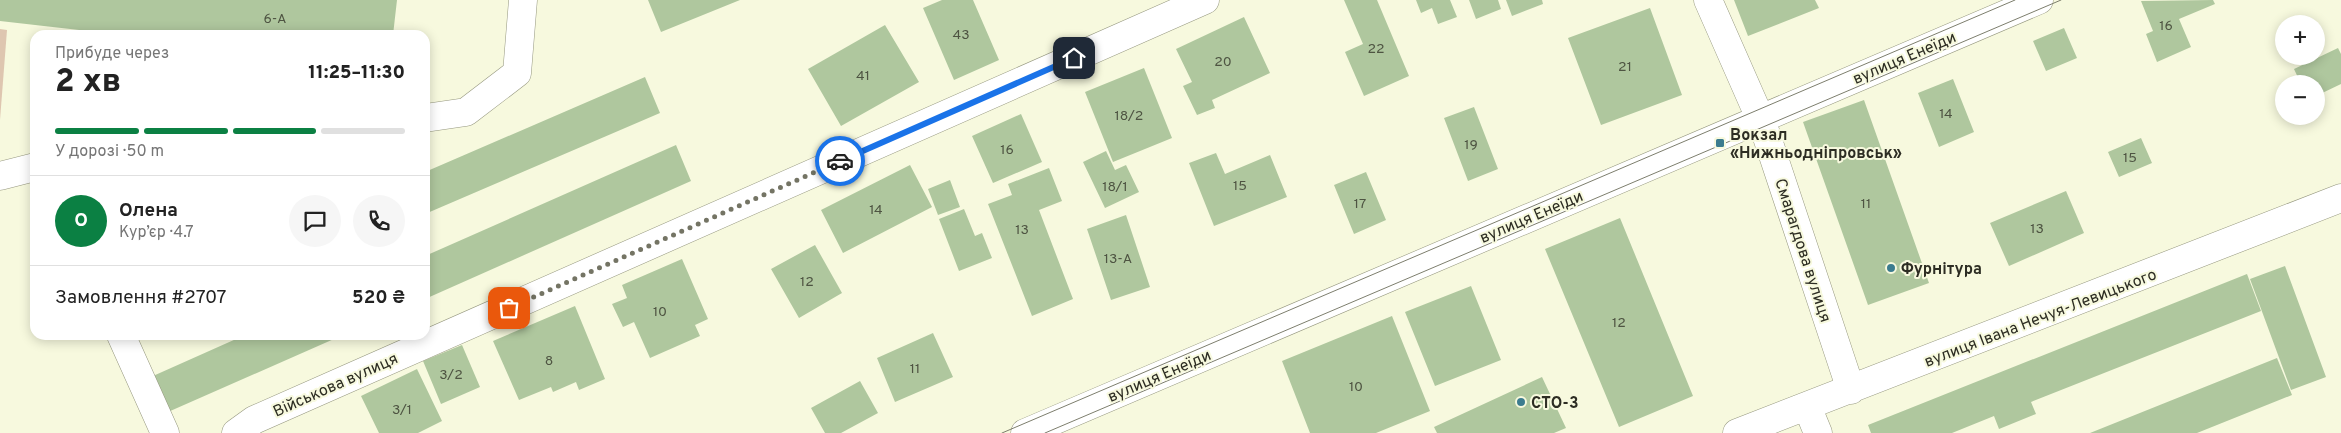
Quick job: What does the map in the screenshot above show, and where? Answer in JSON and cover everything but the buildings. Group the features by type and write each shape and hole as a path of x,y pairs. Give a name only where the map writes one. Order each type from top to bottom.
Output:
{"street":[{"path":"430,117 466,112 517,73 522,0"},
{"name":"Військова вулиця","path":"236,433 254,420 1205,0"},
{"name":"Смарагдова вулиця","path":"1708,0 1760,117 1852,390"},
{"name":"вулиця Енеїди","path":"1025,433 1760,117 2039,0"},
{"path":"0,176 30,168"},
{"name":"вулиця Івана Нечуя-Левицького","path":"1737,433 1852,390 2341,198"},
{"path":"123,340 165,433"},
{"path":"1807,406 1818,433"}],"shaded area":[{"path":"0,29 7,30 0,120"}],"tram line":[{"path":"1002,433 2015,0"},
{"path":"1045,433 2061,0"}],"way so far":[{"path":"509,308 840,161"}],"place":[{"name":"Вокзал «Нижньодніпровськ»","path":"1720,143"},
{"name":"Фурнітура","path":"1891,268"},
{"name":"СТО-3","path":"1521,402"}],"route":[{"path":"840,161 1074,58"}]}
